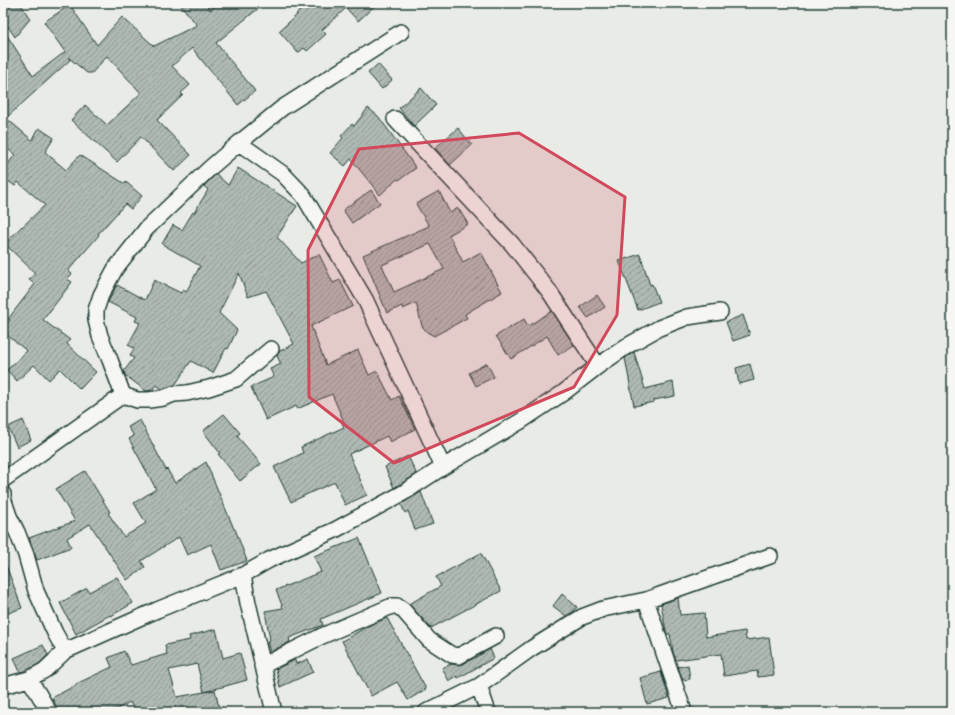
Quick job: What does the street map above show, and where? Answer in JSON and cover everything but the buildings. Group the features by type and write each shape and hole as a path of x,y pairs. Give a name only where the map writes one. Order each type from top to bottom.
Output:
{"street":[{"path":"123,395 113,366 100,336 96,320 96,310 101,295 115,269 147,228 210,168 239,143 282,108 401,32"},
{"path":"395,120 512,244 549,291 598,366"},
{"path":"239,143 283,174 303,194 365,299 443,467"},
{"path":"3,686 29,679 45,670 65,651 157,610 243,575 269,560 334,530 403,493 520,421 563,393 627,346 659,328 688,317 720,312"},
{"path":"123,395 137,400 149,400 209,388 236,378 271,349"},
{"path":"3,480 123,395"},
{"path":"3,494 9,516 26,555 36,591 65,651"},
{"path":"426,712 480,686 532,648 582,617 603,609 646,600 770,556"},
{"path":"243,575 262,666 274,712"},
{"path":"646,600 684,712"},
{"path":"262,666 322,636 392,606 397,606 403,610 429,640 452,655 459,656 496,636"},
{"path":"29,679 49,712"},
{"path":"480,686 488,712"}],"highlighted area":[{"path":"519,133 625,197 617,315 574,387 394,463 309,397 308,250 359,149"}]}
